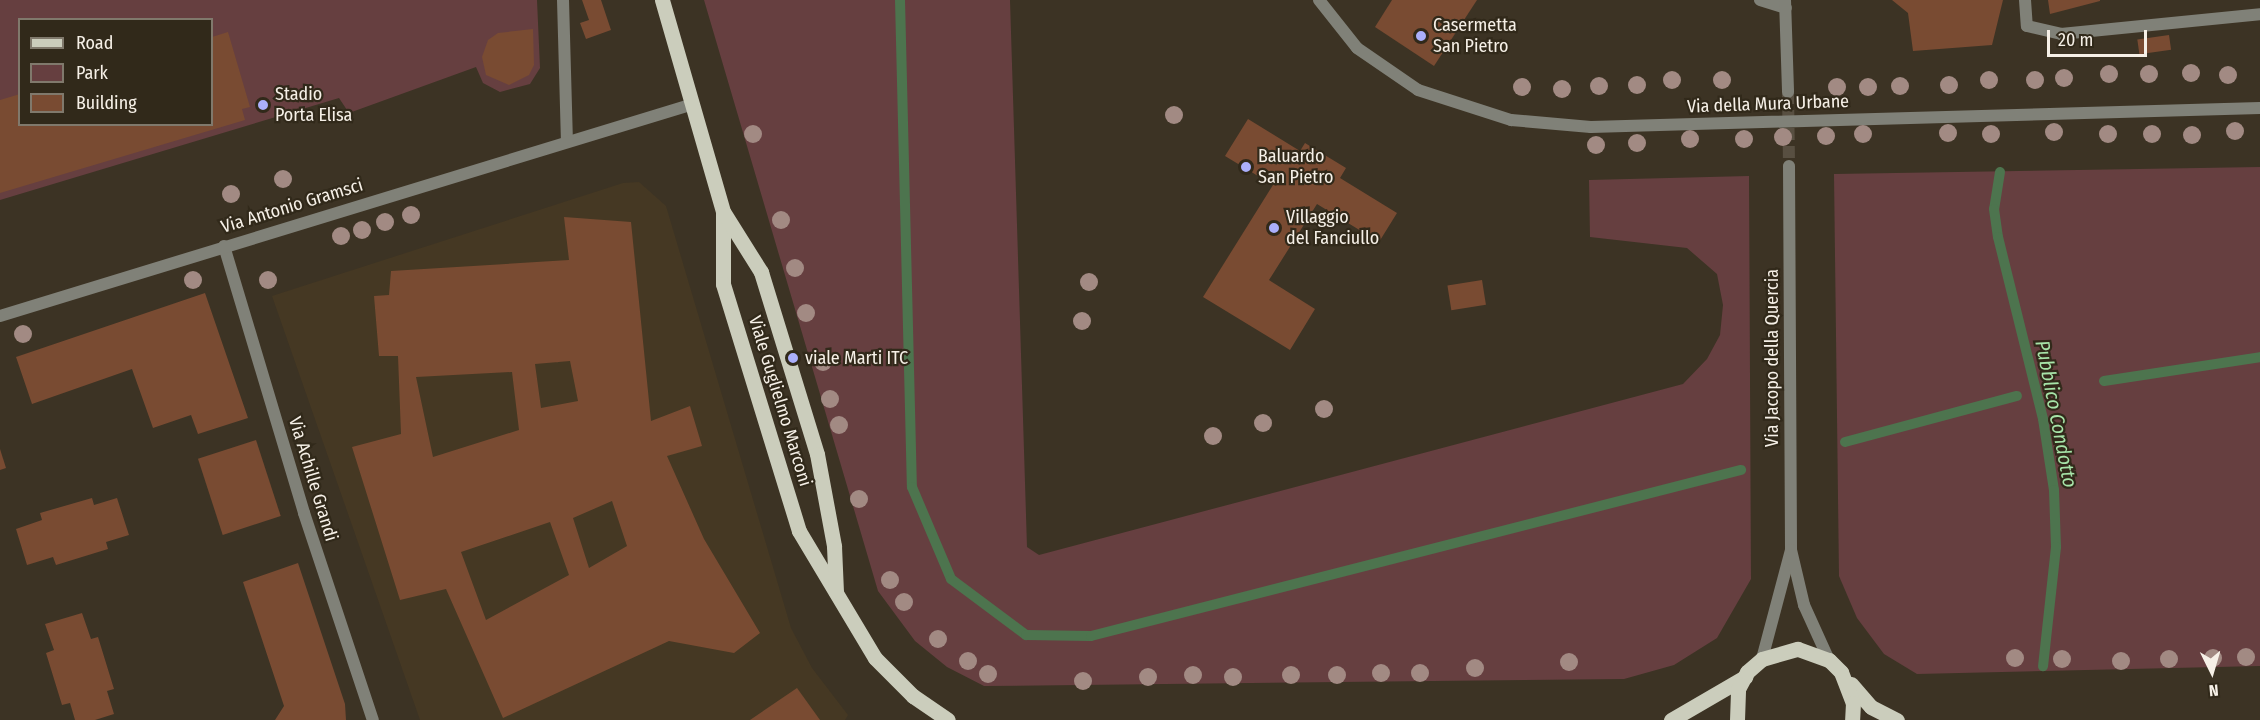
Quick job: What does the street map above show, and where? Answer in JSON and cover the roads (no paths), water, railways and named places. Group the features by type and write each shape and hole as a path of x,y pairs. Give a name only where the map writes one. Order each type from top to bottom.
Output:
{"main road":[{"name":"Viale Guglielmo Marconi","path":"662,0 723,212 723,284 799,531 875,658 913,696 948,720"},
{"name":"Viale Guglielmo Marconi","path":"723,212 761,272 816,454 834,546 836,592"},
{"path":"1737,720 1738,689 1745,677 1762,659 1798,649 1829,660 1871,707 1897,720"},
{"path":"1844,676 1853,703 1852,720"},
{"path":"1671,720 1745,677"}],"street":[{"path":"563,0 567,140"},
{"name":"Via della Mura Urbane","path":"1319,0 1357,48 1418,90 1511,120 1591,127 2260,108"},
{"path":"1760,0 1788,3 1788,92"},
{"path":"2025,0 2027,26 2061,34 2260,14"},
{"name":"Via Antonio Gramsci","path":"0,316 567,140 693,105"},
{"name":"Via Jacopo della Quercia","path":"1789,166 1791,550 1804,605 1829,660"},
{"name":"Via Achille Grandi","path":"224,246 304,513 373,720"},
{"name":"Via Jacopo della Quercia","path":"1762,659 1791,550"}],"waterway":[{"path":"900,0 912,487 951,579 1026,635 1091,636 1741,470"},
{"name":"Pubblico Condotto","path":"2000,172 1994,209 1998,237 2043,419 2054,490 2056,547 2043,666"},
{"path":"2104,381 2260,357"},
{"path":"1845,442 2017,396"}],"tunnel":[{"path":"1788,92 1789,166"}],"place":[{"name":"Casermetta San Pietro","path":"1421,36"},
{"name":"Stadio Porta Elisa","path":"263,105"},
{"name":"Baluardo San Pietro","path":"1246,167"},
{"name":"Villaggio del Fanciullo","path":"1274,228"},
{"name":"viale Marti ITC","path":"793,358"}]}
